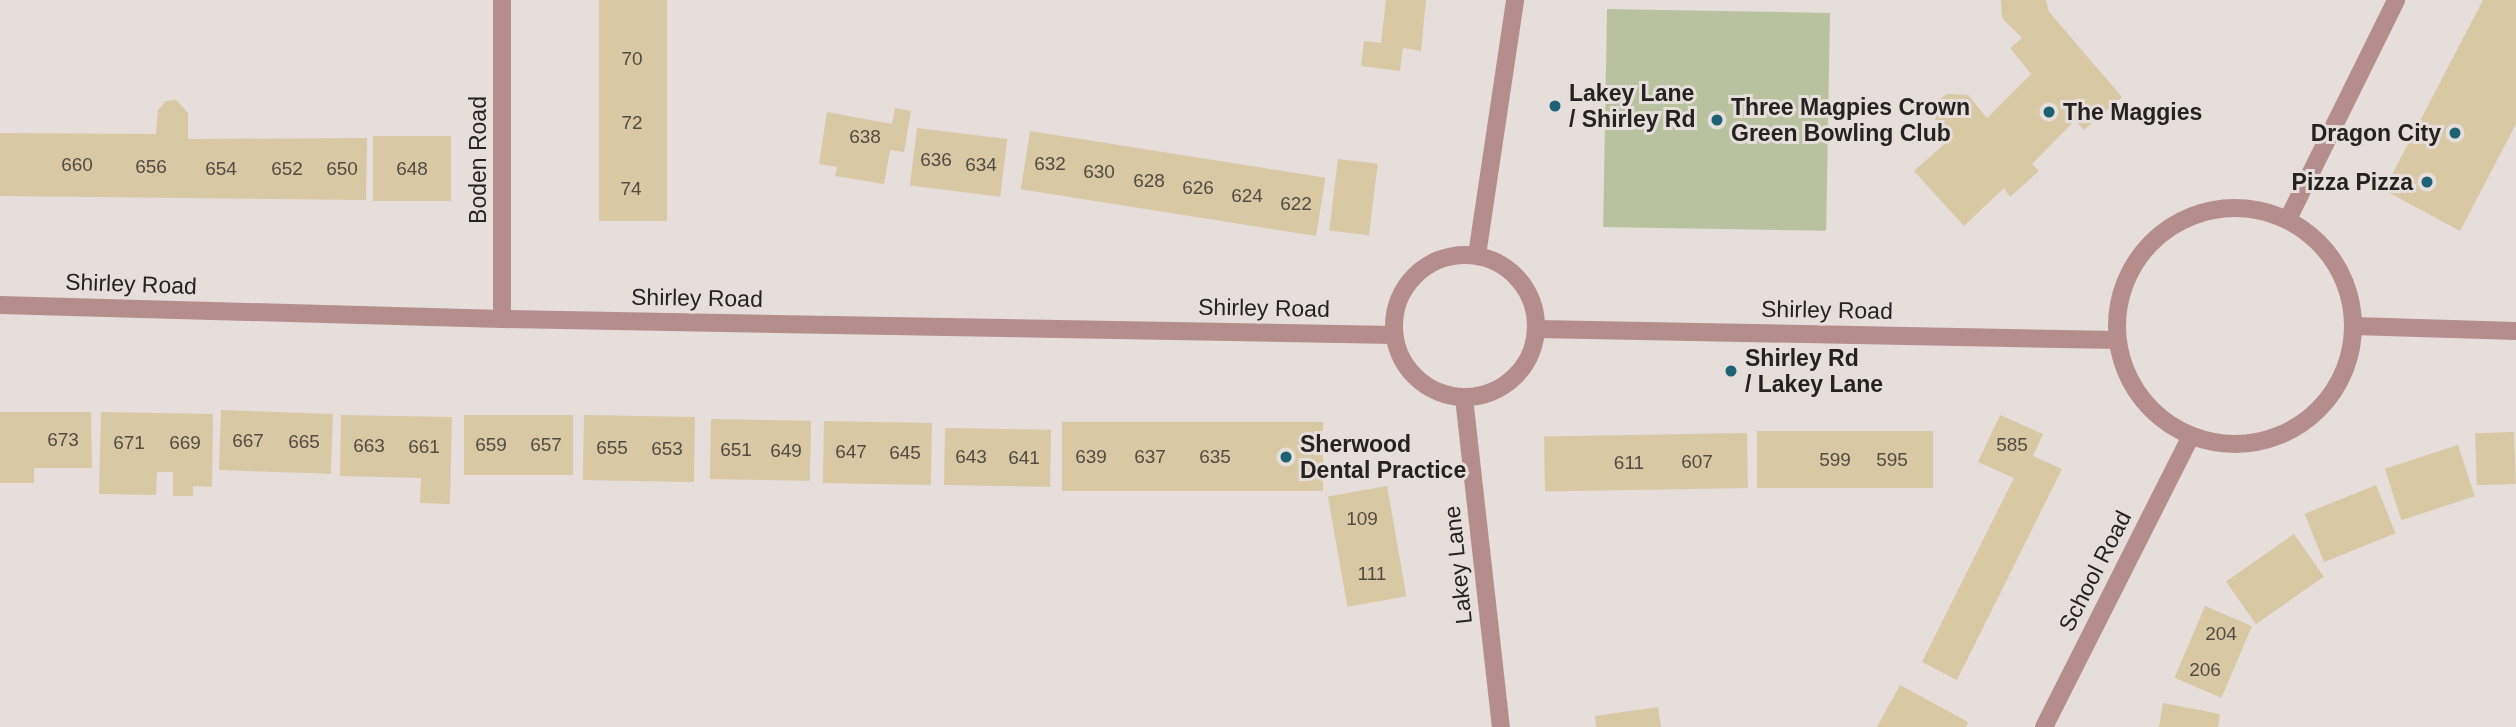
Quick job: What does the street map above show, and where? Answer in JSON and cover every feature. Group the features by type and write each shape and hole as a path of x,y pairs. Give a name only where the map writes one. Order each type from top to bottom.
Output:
{"street":[{"name":"Boden Road","path":"502,0 502,319"},
{"path":"1477,255 1515,0"},
{"path":"2288,219 2396,0"},
{"path":"2225,207 2258,209 2288,219 2321,244 2334,261 2350,297 2354,326 2338,388 2318,411 2285,434 2246,444 2191,436 2161,419 2132,385 2117,340 2125,280 2141,253 2167,228 2200,212 2225,207"},
{"path":"1477,255 1497,262 1520,281 1535,309 1537,329 1522,370 1496,390 1464,398 1426,386 1410,372 1394,335 1403,292 1416,274 1434,262 1477,255"},
{"name":"Shirley Road","path":"0,305 502,319 1394,335"},
{"path":"2354,326 2516,331"},
{"name":"Shirley Road","path":"1537,329 2117,340"},
{"name":"Lakey Lane","path":"1464,398 1502,727"},
{"name":"School Road","path":"2043,727 2191,436"}],"green space":[{"name":"Three Magpies Crown Green Bowling Club","path":"1607,9 1830,13 1826,231 1603,227"}],"building":[{"path":"599,0 667,0 667,221 599,221"},
{"path":"1386,0 1426,0 1421,51 1403,48 1400,71 1361,66 1364,41 1381,43"},
{"name":"The Maggies","path":"2001,0 2046,0 2049,12 2122,97 2084,130 2075,120 2032,164 2039,171 2010,197 2004,188 1964,226 1914,171 1948,141 1935,120 1940,99 1947,94 1968,95 1987,118 2031,74 2010,48 2022,38 2002,18"},
{"path":"2483,0 2516,0 2516,124 2460,231 2384,190"},
{"path":"176,100 188,113 188,139 367,138 366,200 0,196 0,133 156,134 158,110 166,101"},
{"path":"895,108 911,111 904,152 890,150 884,184 835,176 837,167 819,164 827,112 892,124"},
{"path":"917,128 1007,139 1000,197 910,186"},
{"path":"1030,131 1325,178 1316,236 1021,189"},
{"path":"373,136 451,136 451,201 373,201"},
{"path":"1338,159 1378,164 1369,235 1329,230"},
{"path":"221,410 333,414 331,474 219,470"},
{"path":"0,412 91,412 92,468 34,468 34,483 0,483"},
{"path":"101,412 213,414 212,487 193,486 193,496 173,496 173,472 157,472 156,495 99,494"},
{"path":"341,415 452,417 450,504 420,503 421,478 340,476"},
{"path":"464,415 573,415 573,475 464,475"},
{"path":"584,415 695,417 694,482 583,480"},
{"path":"2000,415 2043,434 2033,456 2062,469 1957,680 1922,662 2014,478 1978,462"},
{"path":"711,419 811,421 810,481 710,479"},
{"path":"824,421 932,423 931,485 823,483"},
{"path":"1062,422 1323,422 1323,491 1062,491"},
{"path":"945,428 1051,430 1050,487 944,485"},
{"path":"1757,431 1933,431 1933,488 1757,488"},
{"path":"2514,432 2516,484 2477,485 2475,433"},
{"path":"1747,433 1748,488 1545,492 1544,437"},
{"path":"2458,445 2475,496 2401,520 2385,469"},
{"path":"2376,485 2395,533 2324,562 2305,514"},
{"path":"1387,486 1406,596 1347,607 1328,496"},
{"path":"2294,534 2324,577 2256,624 2226,582"},
{"path":"2205,606 2252,626 2221,698 2175,678"},
{"path":"1900,685 1968,722 1966,727 1877,727"},
{"path":"2163,703 2220,714 2218,727 2159,727"},
{"path":"1658,707 1661,727 1596,727 1595,716"}],"place":[{"name":"Lakey Lane / Shirley Rd","path":"1555,106"},
{"name":"The Maggies","path":"2049,112"},
{"name":"Three Magpies Crown Green Bowling Club","path":"1717,120"},
{"name":"Dragon City","path":"2455,133"},
{"name":"Pizza Pizza","path":"2427,182"},
{"name":"Shirley Rd / Lakey Lane","path":"1731,371"},
{"name":"Sherwood Dental Practice","path":"1286,457"}]}
